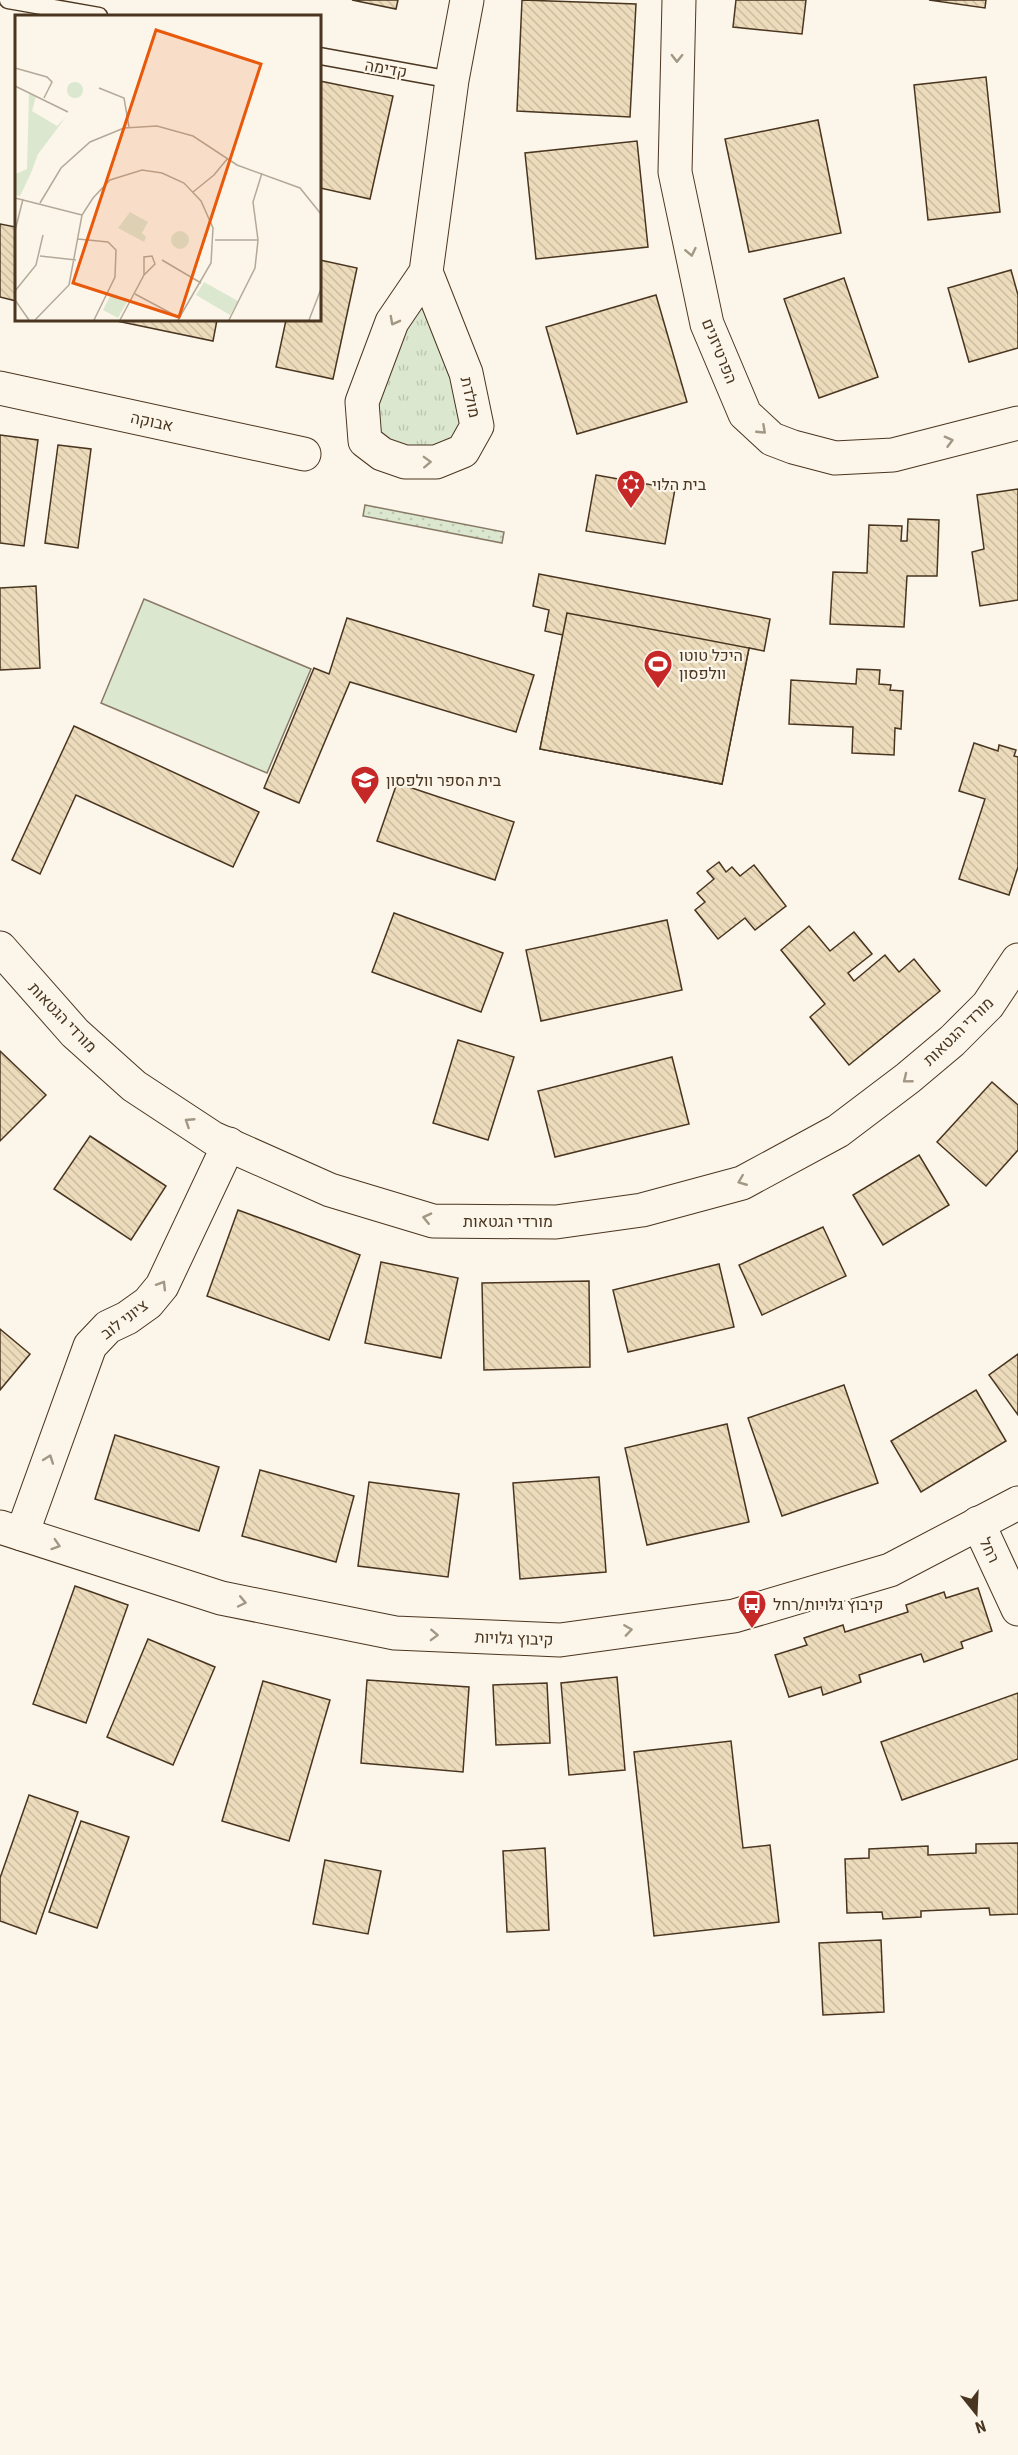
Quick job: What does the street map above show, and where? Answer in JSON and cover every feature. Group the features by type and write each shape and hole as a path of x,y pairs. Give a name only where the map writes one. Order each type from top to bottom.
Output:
{"street":[{"name":"מולדת","path":"426,272 466,372 477,426 463,451 436,462 405,462 382,454 365,441 362,402 392,322 426,272 452,81 467,0"},
{"name":"הפרטיזנים","path":"679,0 675,172 706,324 745,414 772,439 835,458 893,455 1018,423"},
{"name":"אבוקה","path":"0,388 304,454"},
{"name":"מורדי הגטאות","path":"0,948 75,1033 134,1086 213,1138 330,1190 433,1221 556,1222 642,1210 742,1183 838,1131 908,1078 952,1041 988,1005 1018,960"},
{"name":"ציוני לוב","path":"11,1531 90,1346 108,1328 128,1318 148,1303 162,1286 229,1144"},
{"name":"קיבוץ גלויות","path":"11,1531 221,1598 395,1633 560,1640 734,1616 890,1570 1018,1503"},
{"name":"רחל","path":"978,1523 1018,1609"}],"lane":[{"path":"8,0 93,15"},
{"name":"קדימה","path":"321,57 452,81"}],"green space":[{"path":"426,272 477,426 436,462 365,441"},
{"path":"365,505 504,532 502,543 363,516"},
{"path":"144,599 311,669 267,773 101,703"}],"building":[{"path":"352,0 398,0 396,9"},
{"path":"522,0 636,4 630,117 517,111"},
{"path":"736,0 806,0 802,34 733,27"},
{"path":"929,0 986,0 985,8"},
{"path":"986,77 1000,212 928,220 914,85"},
{"path":"321,81 393,96 370,199 321,188"},
{"path":"818,120 841,233 749,252 725,139"},
{"path":"637,141 648,247 536,259 525,153"},
{"path":"0,224 15,227 15,301 0,297"},
{"path":"321,260 357,268 333,379 276,367 286,321 321,321"},
{"path":"1011,270 1018,295 1018,348 969,362 948,288"},
{"path":"844,278 878,377 819,398 784,299"},
{"path":"656,295 687,402 577,434 546,327"},
{"path":"117,321 217,321 213,341"},
{"path":"0,435 38,440 24,546 0,543"},
{"path":"58,445 91,449 78,548 45,543"},
{"name":"בית הלוי","path":"596,475 675,489 665,544 586,531"},
{"path":"1018,489 1018,600 980,606 972,552 984,549 977,495"},
{"path":"908,519 939,520 937,576 907,576 904,627 830,624 833,572 867,573 869,525 902,526 901,541 907,541"},
{"name":"היכל טוטו וולפסון","path":"539,574 770,619 764,651 749,648 722,784 540,749 563,635 545,631 549,610 533,606"},
{"path":"36,586 40,668 0,670 0,588"},
{"name":"היכל טוטו וולפסון","path":"567,613 749,648 722,784 540,749"},
{"path":"347,618 534,675 516,732 350,682 299,803 264,788 314,668 329,674"},
{"path":"857,669 880,670 879,684 891,685 890,690 903,691 901,729 895,728 894,755 852,753 853,727 789,724 791,680 856,684"},
{"path":"74,726 259,812 233,867 76,795 40,874 12,860"},
{"path":"974,743 998,751 999,745 1016,750 1014,756 1018,757 1018,867 1009,895 959,879 985,799 959,791"},
{"path":"397,783 514,822 495,880 377,841"},
{"path":"719,862 726,872 732,867 740,876 754,865 786,906 755,930 745,918 718,939 695,910 705,902 697,893 714,879 707,871"},
{"path":"394,913 503,953 481,1012 372,972"},
{"path":"667,920 682,990 541,1021 526,950"},
{"path":"809,926 830,951 854,932 872,954 848,973 854,981 885,955 899,972 914,959 940,991 849,1065 810,1017 825,1004 781,950"},
{"path":"458,1040 514,1057 488,1140 433,1123"},
{"path":"0,1051 46,1095 0,1141"},
{"path":"672,1057 689,1124 555,1157 538,1091"},
{"path":"992,1082 1018,1105 1018,1150 986,1186 937,1142"},
{"path":"90,1136 166,1186 131,1240 54,1189"},
{"path":"919,1155 949,1205 883,1245 853,1195"},
{"path":"238,1210 360,1255 329,1340 207,1296"},
{"path":"823,1227 846,1276 762,1315 739,1265"},
{"path":"381,1262 458,1278 441,1358 365,1343"},
{"path":"719,1264 734,1327 628,1352 613,1290"},
{"path":"589,1281 590,1367 484,1370 482,1283"},
{"path":"0,1329 30,1354 0,1390"},
{"path":"1018,1354 1018,1415 989,1375"},
{"path":"844,1385 878,1483 782,1516 748,1418"},
{"path":"976,1390 1006,1441 921,1492 891,1441"},
{"path":"727,1424 749,1522 647,1545 625,1448"},
{"path":"115,1435 219,1467 199,1531 95,1499"},
{"path":"260,1470 354,1496 336,1562 242,1536"},
{"path":"599,1477 606,1572 520,1579 513,1483"},
{"path":"369,1482 459,1494 448,1577 358,1566"},
{"path":"75,1586 128,1605 86,1723 33,1704"},
{"path":"978,1588 992,1631 961,1642 963,1648 924,1662 921,1654 859,1675 861,1682 823,1695 821,1687 789,1697 775,1655 807,1645 804,1638 843,1625 845,1632 908,1612 906,1605 944,1592 946,1598"},
{"path":"148,1639 215,1667 173,1765 107,1737"},
{"path":"617,1677 625,1770 569,1775 561,1683"},
{"path":"367,1680 469,1687 463,1772 361,1763"},
{"path":"263,1681 330,1700 289,1841 222,1821"},
{"path":"547,1683 550,1743 496,1745 493,1685"},
{"path":"1018,1693 1018,1759 902,1800 881,1742"},
{"path":"731,1741 743,1848 770,1845 779,1922 654,1936 634,1752"},
{"path":"29,1795 78,1812 36,1934 0,1921 0,1878"},
{"path":"81,1821 129,1837 97,1928 49,1912"},
{"path":"1018,1843 1018,1914 990,1915 989,1908 921,1911 921,1917 883,1919 882,1912 847,1913 845,1859 869,1858 869,1849 928,1846 928,1855 976,1853 976,1844"},
{"path":"545,1848 549,1930 507,1932 503,1851"},
{"path":"325,1860 381,1871 368,1934 313,1924"},
{"path":"881,1940 884,2012 823,2015 819,1943"}],"place":[{"name":"בית הלוי","path":"631,510"},
{"name":"היכל טוטו וולפסון","path":"658,690"},
{"name":"בית הספר וולפסון","path":"365,806"},
{"name":"קיבוץ גלויות/רחל","path":"752,1630"}]}
